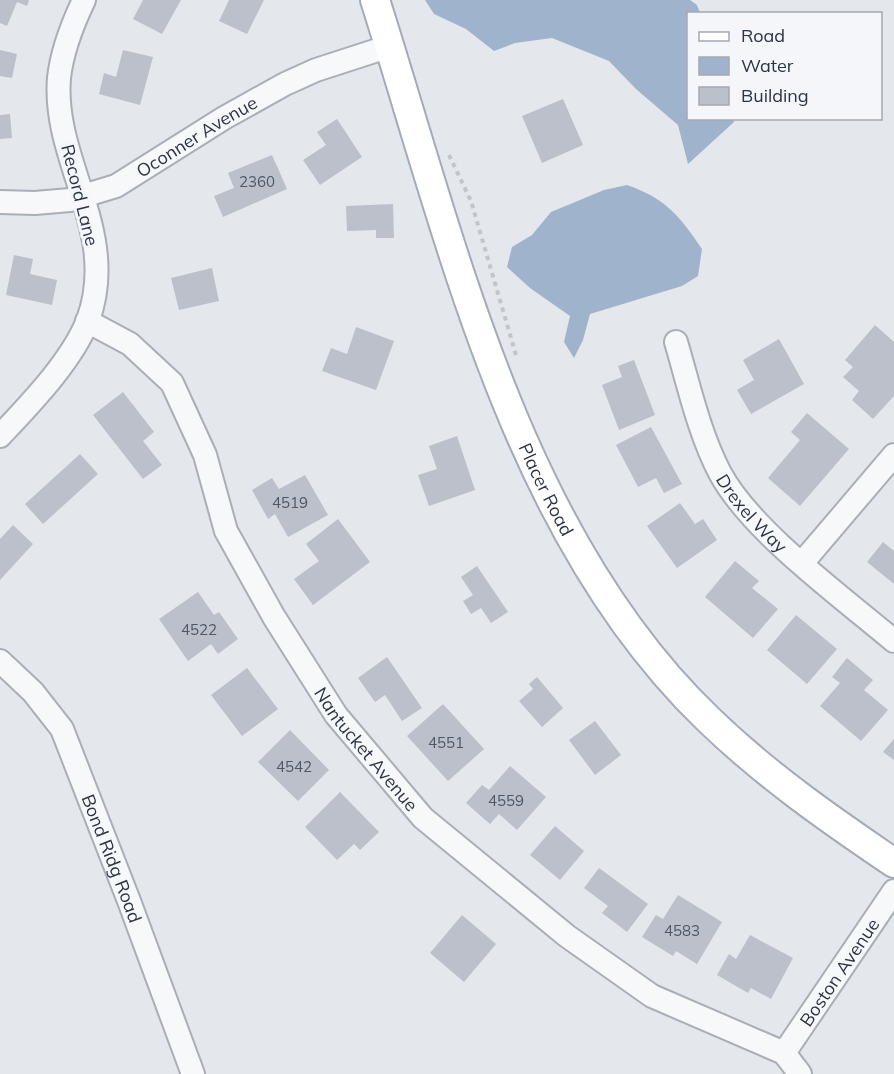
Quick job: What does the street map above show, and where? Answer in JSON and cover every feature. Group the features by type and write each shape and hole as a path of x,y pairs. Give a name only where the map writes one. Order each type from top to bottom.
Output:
{"main road":[{"name":"Placer Road","path":"375,0 464,283 501,384 525,449 580,556 639,641 708,720 777,781 894,863"}],"street":[{"name":"Record Lane","path":"0,436 41,393 87,321 94,292 96,263 85,198 64,133 59,79 68,37 84,0"},
{"name":"Oconner Avenue","path":"0,202 35,203 85,198 116,186 224,118 285,84 316,70 390,46"},
{"name":"Nantucket Avenue","path":"87,321 130,344 172,383 205,454 226,531 274,617 336,715 423,818 567,936 652,996 784,1053"},
{"name":"Drexel Way","path":"676,342 706,441 728,486 746,510 802,563 894,641"},
{"path":"802,563 894,455"},
{"name":"Bond Ridg Road","path":"0,661 33,692 62,729 134,912 193,1074"},
{"name":"Boston Avenue","path":"784,1053 894,891"},
{"path":"784,1053 800,1074"}],"path":[{"path":"447,148 471,201 517,358"}],"water":[{"path":"425,0 690,0 697,5 700,12 687,12 687,120 733,120 734,122 688,164 678,125 636,89 609,61 552,38 515,43 494,51 466,29 434,14"},
{"path":"627,185 662,202 679,218 702,249 698,276 682,286 590,314 583,340 574,358 564,342 570,316 530,288 507,267 512,247 532,235 551,212 604,190"}],"building":[{"path":"0,0 29,0 27,6 17,2 7,26 0,23"},
{"path":"143,0 181,0 162,34 133,19"},
{"path":"229,0 264,0 247,34 219,21"},
{"path":"0,50 17,54 12,78 0,76"},
{"path":"123,50 153,57 140,105 99,94 104,73 116,77"},
{"path":"563,99 583,145 542,163 522,116"},
{"path":"10,114 12,138 0,139 0,115"},
{"path":"337,119 362,157 320,185 303,160 326,145 317,132"},
{"path":"272,155 287,189 223,217 214,196 234,188 228,173"},
{"path":"393,204 394,238 376,238 376,230 347,231 346,206"},
{"path":"14,255 33,259 30,274 57,280 52,305 6,295"},
{"path":"212,268 219,301 179,310 171,278"},
{"path":"875,325 894,342 894,396 873,419 852,400 859,391 843,377 853,367 845,360"},
{"path":"356,327 394,341 376,390 322,371 331,348 347,354"},
{"path":"779,339 804,384 751,414 737,390 754,380 743,360"},
{"path":"634,360 655,415 619,430 602,385 622,377 618,366"},
{"path":"123,392 154,432 143,441 162,465 143,479 93,415"},
{"path":"807,413 849,449 800,506 768,478 800,440 791,432"},
{"path":"651,427 682,484 664,493 656,478 638,487 616,445"},
{"path":"457,436 475,490 429,506 418,475 437,469 429,446"},
{"path":"80,454 98,474 43,524 25,504"},
{"path":"305,475 328,515 288,537 275,514 268,519 252,490 272,478 279,489"},
{"path":"680,503 695,524 703,519 717,540 677,568 647,526"},
{"path":"338,519 370,562 313,605 294,579 319,561 306,544"},
{"path":"13,525 33,544 0,580 0,539"},
{"path":"883,542 894,551 894,584 867,562"},
{"path":"735,561 759,581 752,588 778,609 753,638 705,597"},
{"path":"477,566 508,612 491,623 481,608 471,614 463,601 473,595 461,577"},
{"path":"198,592 214,615 219,612 238,639 218,654 211,644 188,661 159,619"},
{"path":"796,615 837,649 807,684 767,650"},
{"path":"387,657 422,708 402,721 385,695 375,702 358,678"},
{"path":"847,658 873,680 864,690 888,710 861,741 820,706 840,683 832,677"},
{"path":"247,668 278,709 242,736 211,695"},
{"path":"537,677 563,708 542,727 519,701 533,689 529,684"},
{"path":"443,704 484,749 448,781 407,736"},
{"path":"595,721 621,755 595,775 569,740"},
{"path":"290,730 329,770 298,801 258,762"},
{"path":"894,739 894,760 883,752"},
{"path":"510,766 546,797 517,830 499,814 490,824 466,803 482,785 489,790"},
{"path":"340,792 379,832 360,850 354,844 337,860 305,827"},
{"path":"555,826 584,851 560,880 530,855"},
{"path":"599,868 648,904 627,932 602,913 608,906 584,888"},
{"path":"678,895 722,922 697,964 676,951 673,956 642,937 656,915 663,919"},
{"path":"462,915 496,944 464,982 430,953"},
{"path":"750,935 793,958 771,999 751,988 748,993 717,975 729,954 736,959"}]}
